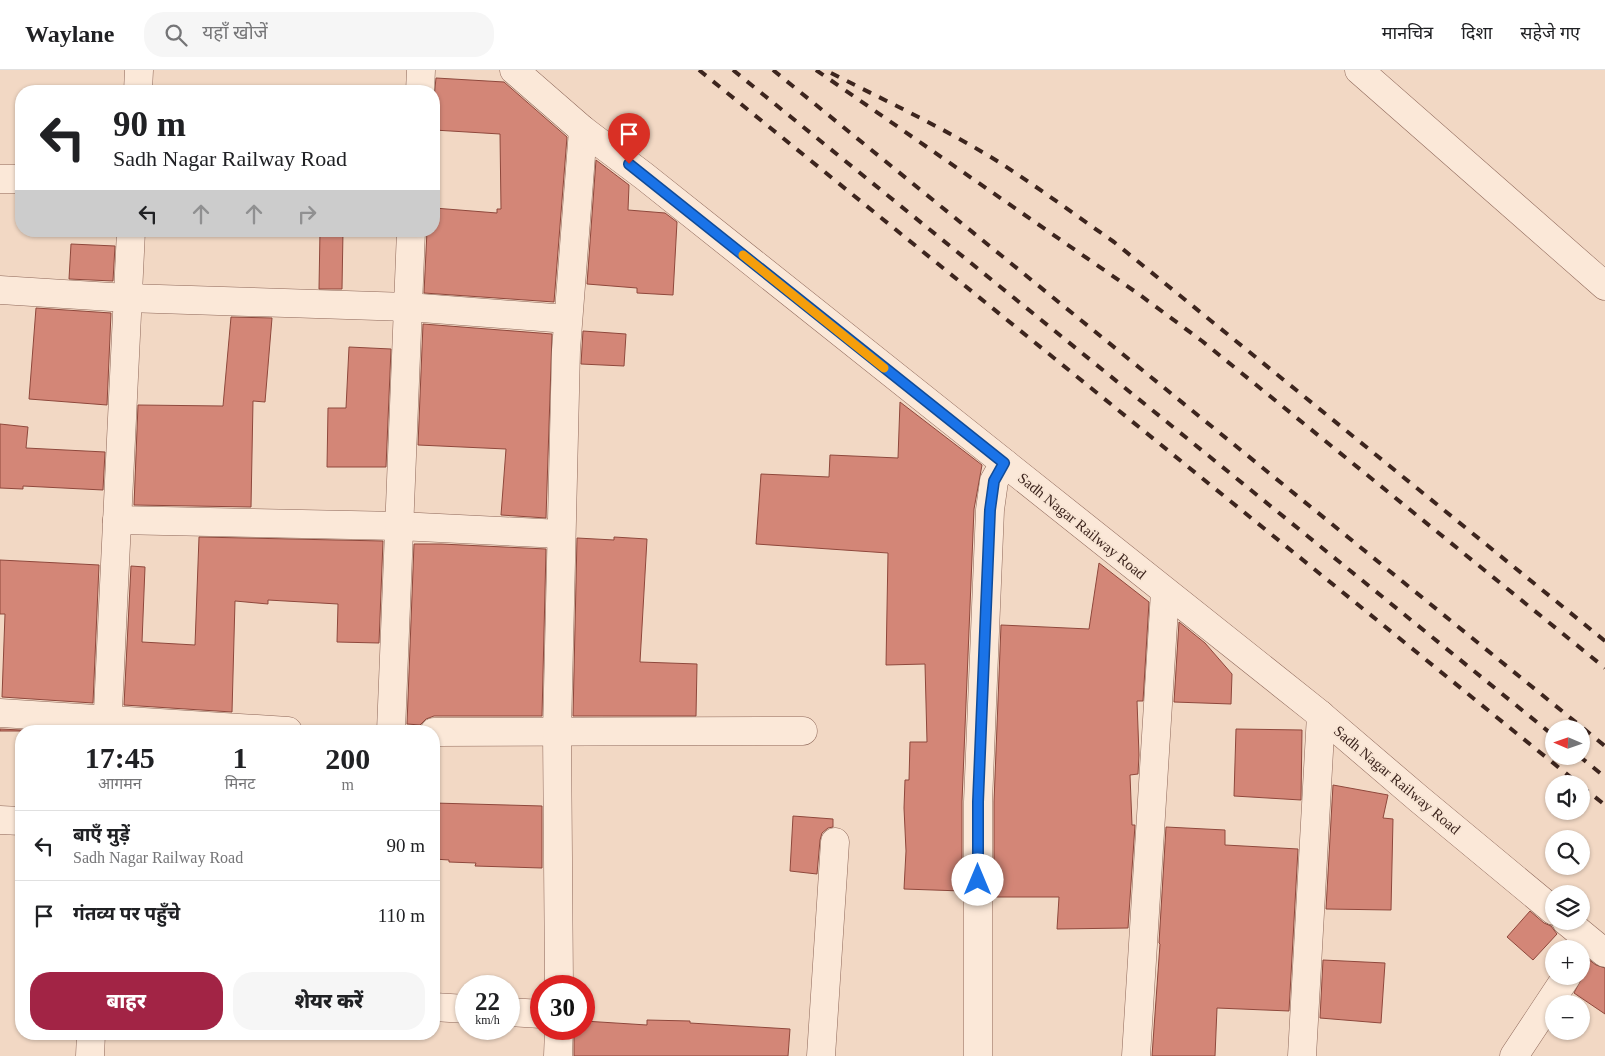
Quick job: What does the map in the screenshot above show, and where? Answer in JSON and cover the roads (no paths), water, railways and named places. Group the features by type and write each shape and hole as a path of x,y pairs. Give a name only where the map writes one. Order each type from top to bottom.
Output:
{"street":[{"path":"138,85 139,70"},
{"path":"420,85 421,70"},
{"name":"Sadh Nagar Railway Road","path":"514,70 583,130 660,188 1321,716 1545,904"},
{"path":"1359,70 1605,286"},
{"path":"559,975 557,731 567,319 583,130"},
{"path":"0,179 15,179"},
{"path":"0,713 107,725 131,237"},
{"path":"391,725 412,237"},
{"path":"0,290 128,298 408,307 567,319"},
{"path":"978,1056 978,802 990,510 994,481 1004,463"},
{"path":"117,520 399,526 561,534"},
{"path":"1136,1056 1164,592"},
{"path":"1302,1056 1321,716"},
{"path":"440,732 804,731"},
{"path":"0,820 15,821"},
{"path":"821,1056 836,842"},
{"path":"1574,930 1592,949"},
{"path":"1514,1056 1561,985"},
{"path":"440,1007 455,1008"},
{"path":"90,1056 91,1040"},
{"path":"558,1056 559,1040"}],"railway":[{"path":"699,70 1568,775"},
{"path":"733,70 1545,729"},
{"path":"773,70 1605,746"},
{"path":"816,70 1140,295 1202,341 1605,668"},
{"path":"831,73 918,117 1002,164 1114,242 1605,641"},
{"path":"1590,765 1605,777"},
{"path":"1590,793 1605,805"}]}
